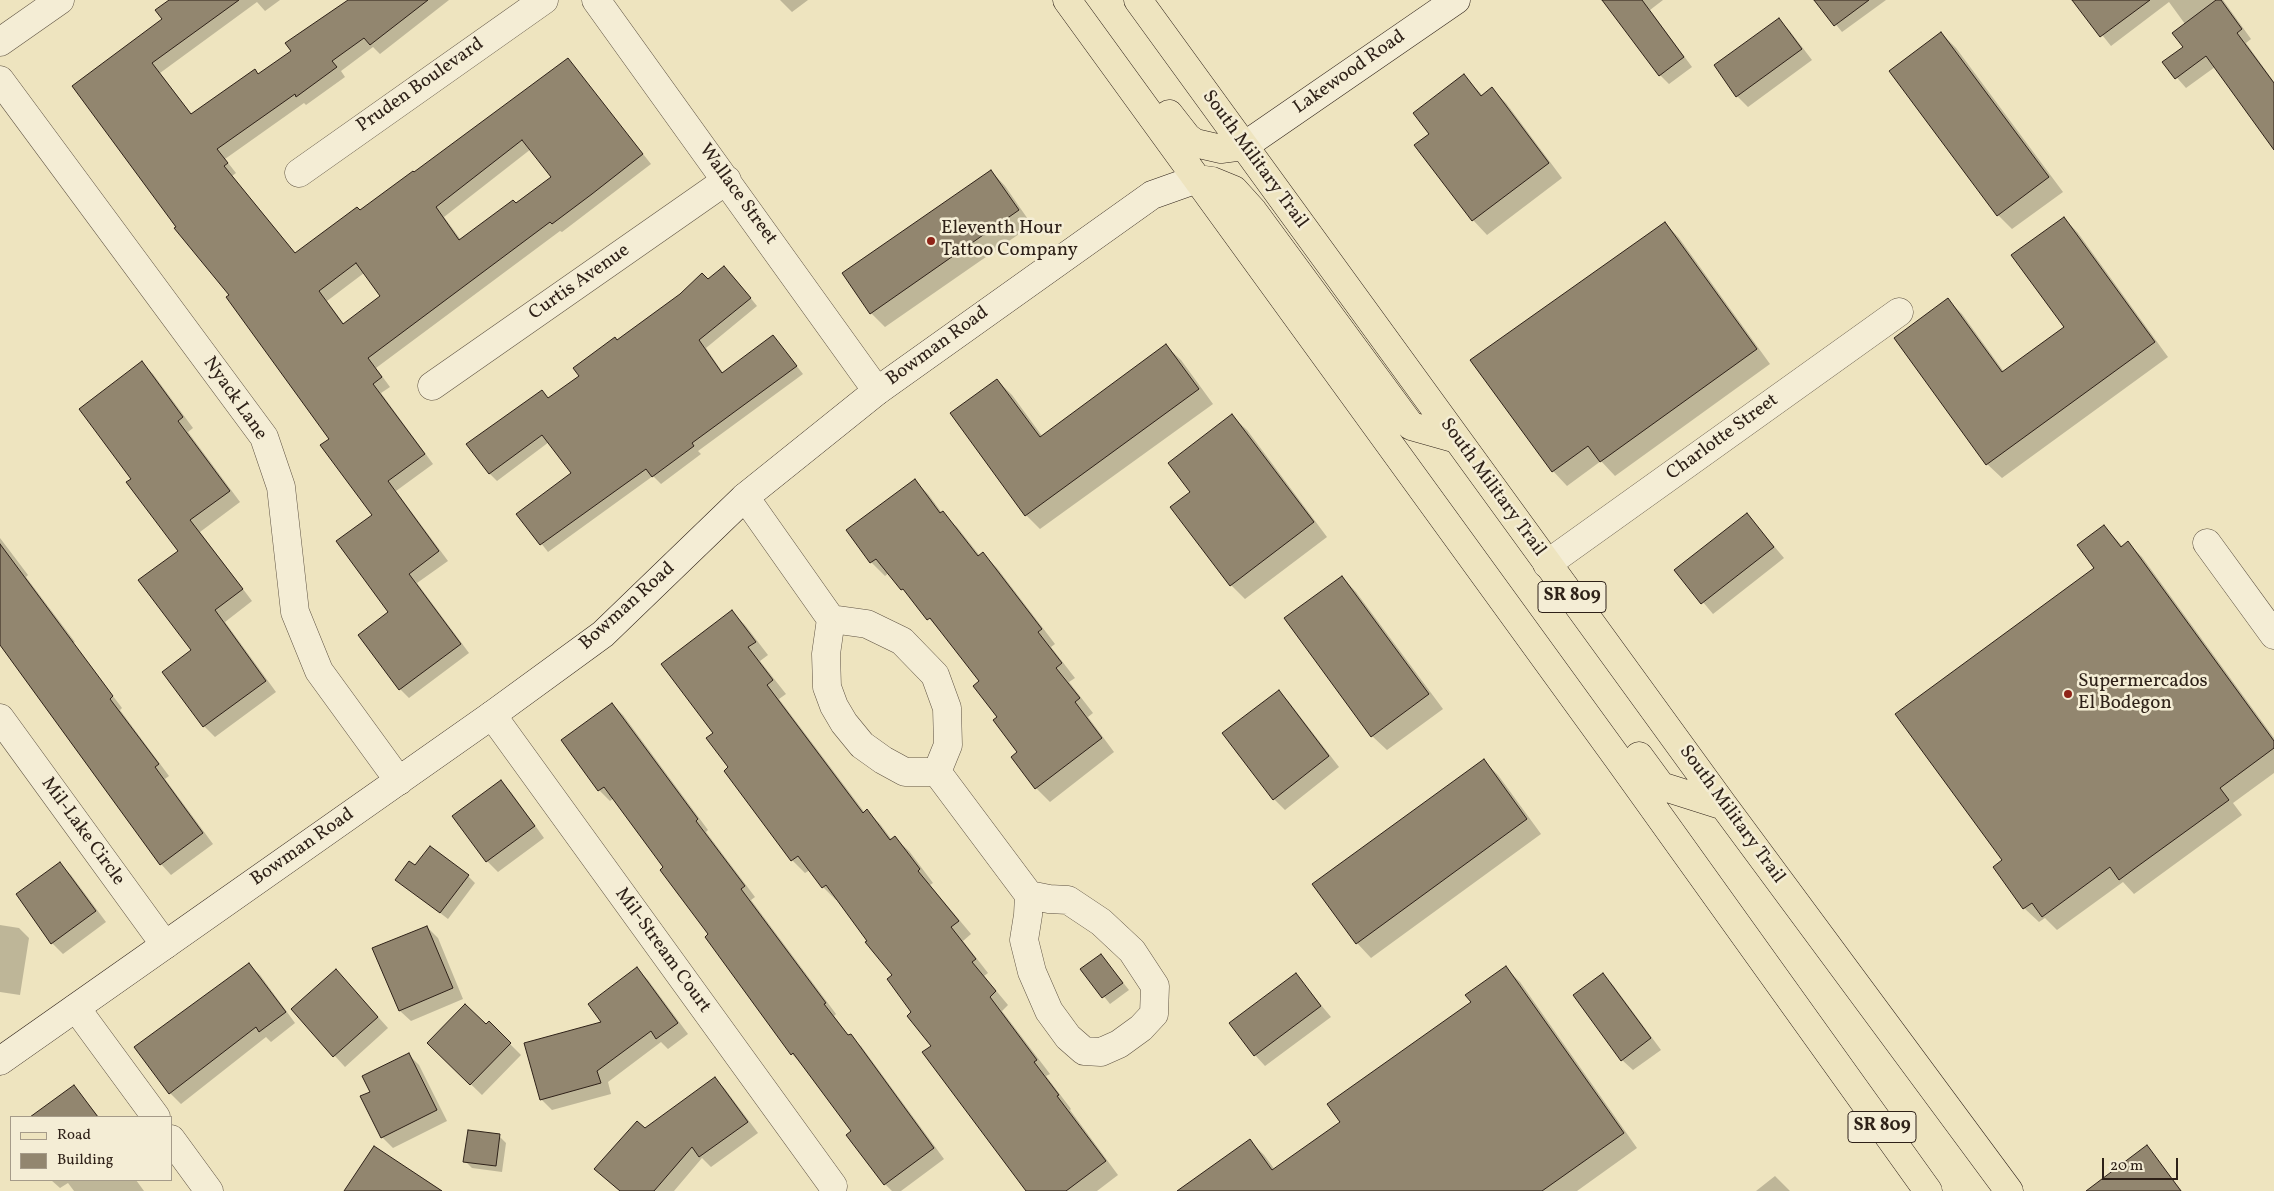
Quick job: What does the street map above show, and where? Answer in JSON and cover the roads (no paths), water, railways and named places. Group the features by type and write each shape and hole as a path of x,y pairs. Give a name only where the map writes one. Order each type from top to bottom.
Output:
{"main road":[{"name":"SR 809","path":"1067,0 1619,760 1928,1191"},
{"path":"1085,0 1141,78 1187,137 1195,144 1221,149 1244,146"},
{"name":"South Military Trail","path":"1138,0 1724,806 2009,1191"},
{"path":"1197,179 1212,181 1234,190 1254,211 1411,426 1457,439"},
{"path":"1434,506 1462,514 1661,786 1724,806"}],"street":[{"path":"0,42 60,0"},
{"name":"Pruden Boulevard","path":"299,172 544,0"},
{"name":"Wallace Street","path":"596,0 877,391"},
{"name":"Lakewood Road","path":"1244,146 1456,0"},
{"name":"Nyack Lane","path":"0,80 264,437 281,487 295,612 319,672 399,781"},
{"name":"Bowman Road","path":"0,1061 399,781 603,634 745,497 877,391 1152,194 1197,179"},
{"name":"Curtis Avenue","path":"432,386 727,180"},
{"name":"Charlotte Street","path":"1548,564 1899,312"},
{"path":"745,497 831,619 826,654 827,687 834,706 844,723 862,745 882,760 905,772 937,772"},
{"path":"2206,543 2274,635"},
{"path":"831,619 867,624 902,641 935,675 947,708 948,745 937,772"},
{"name":"Mil-Stream Court","path":"492,715 833,1186"},
{"name":"Mil-Lake Circle","path":"0,718 165,945"},
{"path":"937,772 1028,895 1028,915 1024,940 1032,972 1049,1011 1068,1037 1084,1051 1101,1052 1119,1044 1141,1028 1154,1014 1155,986 1132,951 1101,922 1068,900 1028,895"},
{"path":"76,1008 155,1116"},
{"path":"172,1140 209,1191"}],"place":[{"name":"Eleventh Hour Tattoo Company","path":"931,241"},
{"name":"Supermercados El Bodegon","path":"2068,694"}]}
